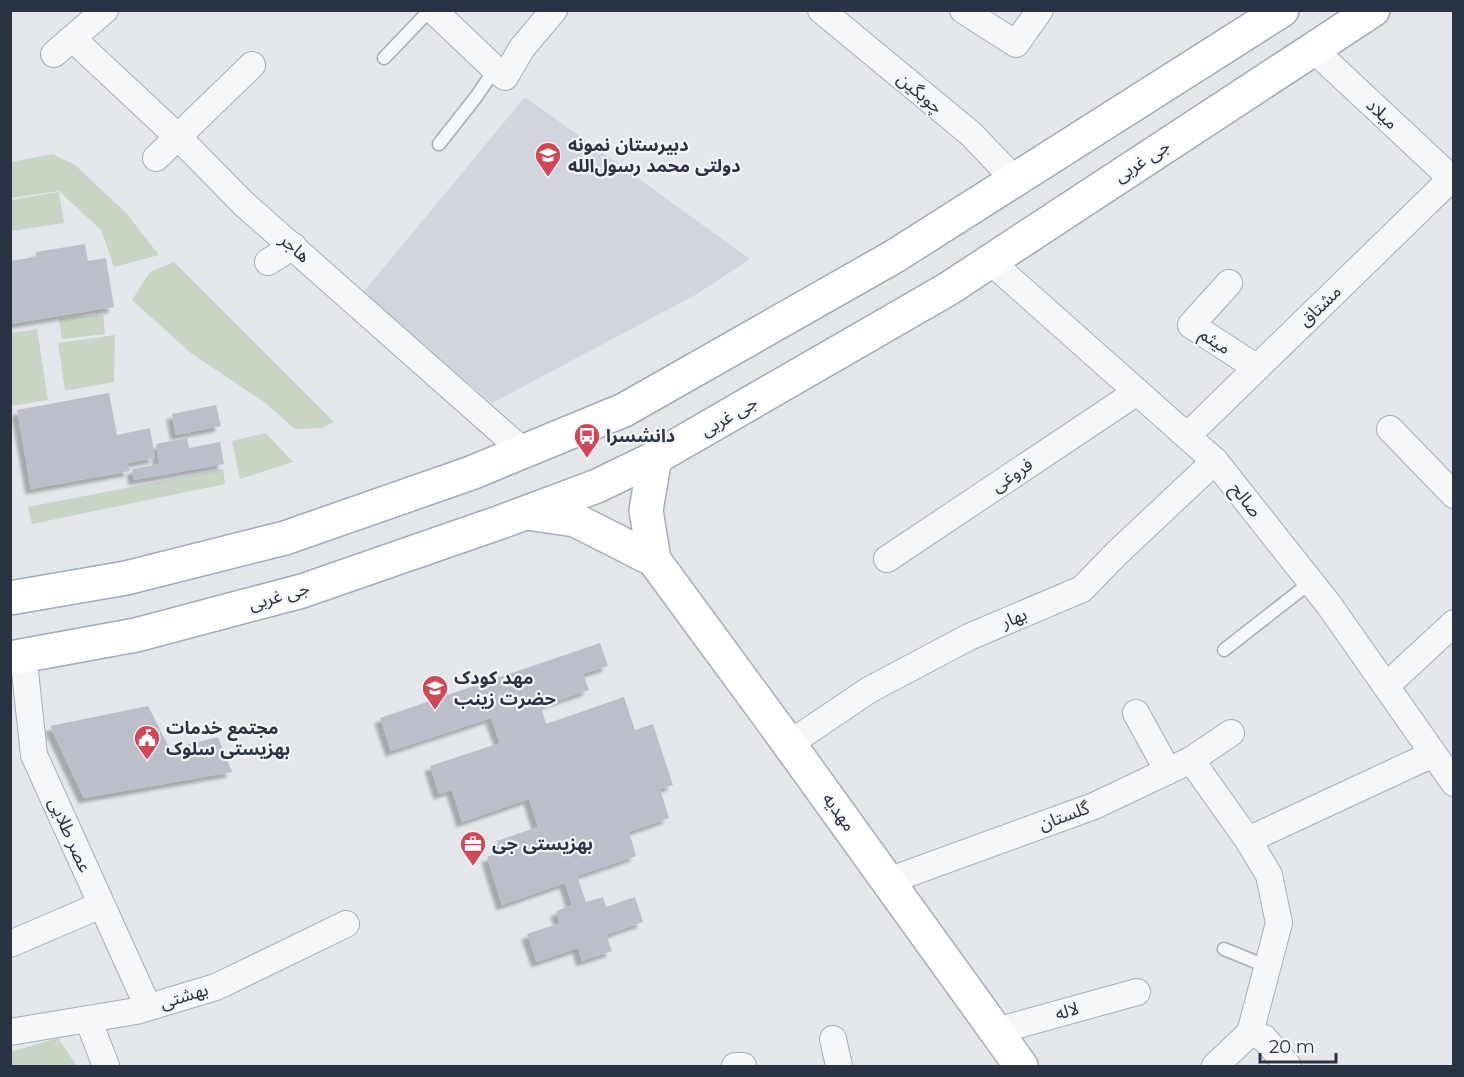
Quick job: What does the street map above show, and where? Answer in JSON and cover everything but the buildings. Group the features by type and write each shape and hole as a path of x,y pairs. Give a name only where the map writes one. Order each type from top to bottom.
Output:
{"main road":[{"path":"10,598 126,578 285,538 471,472 624,410 895,256 1282,10"},
{"name":"جی غربی","path":"19,656 136,635 302,591 585,492 655,458 948,289 1373,10"},
{"path":"654,560 646,510 655,458"},
{"path":"527,513 575,520 654,560"},
{"name":"مهدیه","path":"654,560 1021,1066"}],"street":[{"name":"هاجر","path":"105,10 63,47 178,137 244,204 523,452"},
{"path":"431,10 505,76 522,48 554,10"},
{"name":"چوبگین","path":"821,10 971,134 1015,180"},
{"path":"963,10 1016,44 1040,10"},
{"name":"میلاد","path":"1313,49 1449,187"},
{"path":"156,158 252,65"},
{"name":"مشتاق","path":"1187,436 1449,187"},
{"path":"268,262 293,246"},
{"name":"صالح","path":"990,261 1215,461 1311,582 1454,783"},
{"name":"میثم","path":"1229,283 1191,325 1257,368"},
{"name":"فروغی","path":"887,559 1137,392"},
{"path":"1390,429 1454,495"},
{"name":"بهار","path":"789,744 869,690 969,636 1082,589 1215,461"},
{"path":"1386,686 1454,623"},
{"name":"عصر طلایی","path":"19,656 34,755 148,1007"},
{"path":"1136,713 1168,771"},
{"name":"گلستان","path":"888,880 1094,806 1191,759 1231,733"},
{"path":"1248,840 1433,754"},
{"path":"1191,759 1248,840 1269,875 1279,923 1250,1033 1215,1066"},
{"path":"10,944 101,905"},
{"name":"بهشتی","path":"10,1032 148,1007 216,987 346,924"},
{"name":"لاله","path":"996,1031 1137,992"},
{"path":"88,1019 106,1066"},
{"path":"1250,1033 1264,1038 1288,1066"},
{"path":"833,1039 839,1066"},
{"path":"735,1066 743,1066"}],"lane":[{"path":"384,58 431,10"},
{"path":"440,144 495,69"},
{"path":"1224,650 1311,582"},
{"path":"1224,949 1268,968"}],"shaded area":[{"name":"دبیرستان نمونه دولتی محمد رسول‌الله","path":"525,97 750,259 697,294 492,403 361,295"}],"green space":[{"path":"52,154 75,165 126,213 159,255 114,267 101,230 59,191 11,198 11,162"},
{"path":"59,192 64,223 11,231 11,200"},
{"path":"174,262 334,422 322,428 295,429 264,402 191,353 132,300 150,272"},
{"path":"103,314 105,334 62,339 59,319"},
{"path":"37,329 48,400 11,406 11,333"},
{"path":"115,335 114,382 65,391 58,343"},
{"path":"266,433 293,462 240,479 232,441"},
{"path":"223,469 225,484 32,524 28,507"},
{"path":"58,1038 77,1066 11,1066 11,1052"}],"place":[{"name":"دبیرستان نمونه دولتی محمد رسول‌الله","path":"548,178"},
{"name":"دانشسرا","path":"587,459"},
{"name":"مهد کودک حضرت زینب","path":"435,711"},
{"name":"مجتمع خدمات بهزیستی سلوک","path":"147,761"},
{"name":"بهزیستی جی","path":"473,867"}]}
